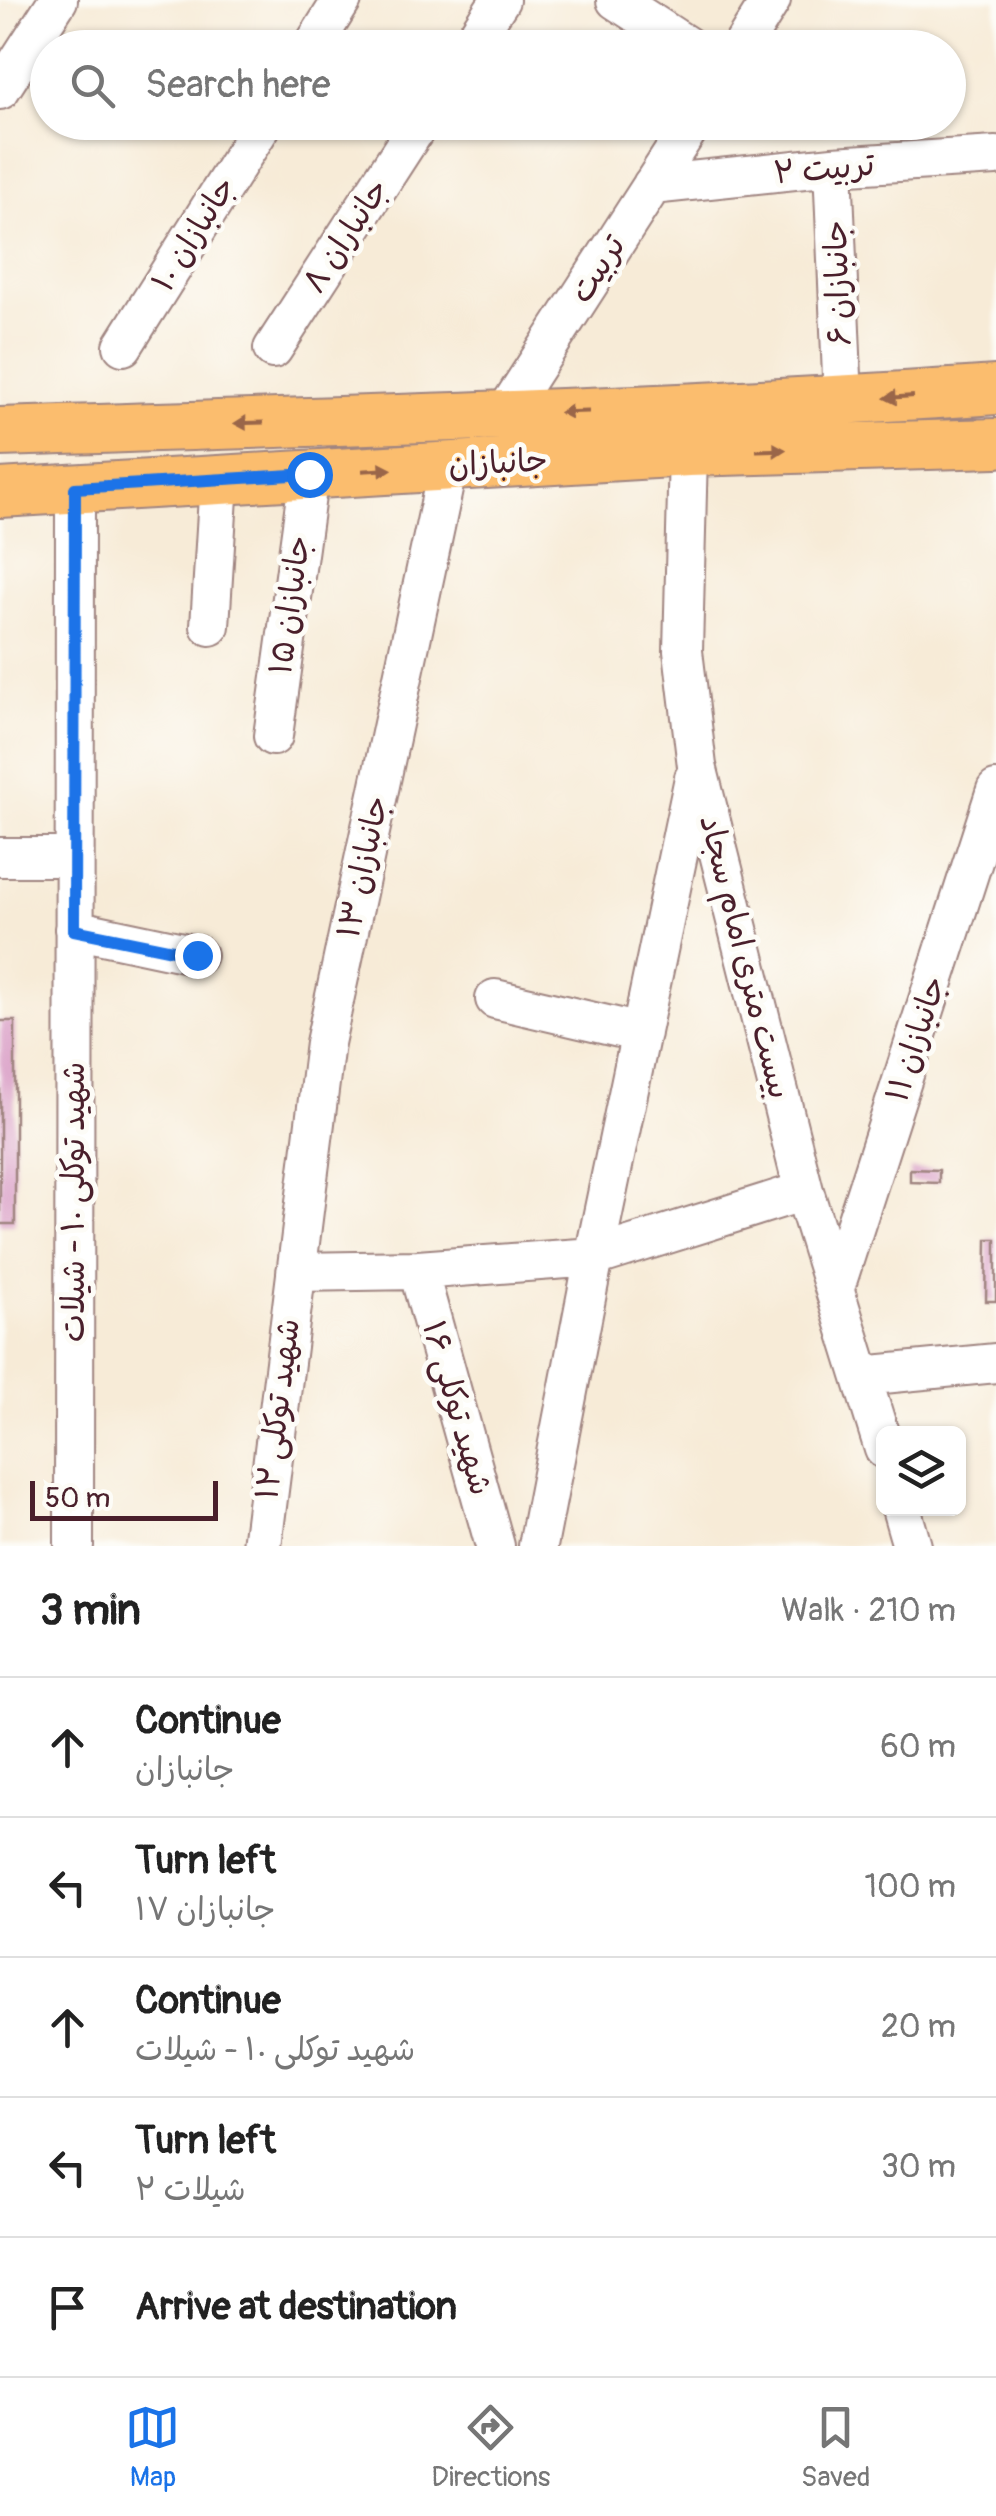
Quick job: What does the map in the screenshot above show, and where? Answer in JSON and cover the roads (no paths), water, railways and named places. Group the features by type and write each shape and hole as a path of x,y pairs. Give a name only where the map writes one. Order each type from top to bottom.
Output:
{"main road":[{"name":"جانبازان","path":"0,432 504,415 996,390"},
{"name":"جانبازان","path":"0,493 688,452 996,444"}],"street":[{"path":"35,30 58,0"},
{"path":"323,30 342,0"},
{"path":"481,30 500,0"},
{"path":"616,0 662,30"},
{"path":"752,30 771,0"},
{"path":"6,67 30,36"},
{"name":"جانبازان ۱۰","path":"123,346 253,140"},
{"name":"جانباران ۸","path":"273,349 408,140"},
{"name":"تربیت","path":"504,415 681,140"},
{"name":"تربیت ۲","path":"652,185 834,166 996,156"},
{"name":"جانبازان ۶","path":"834,166 843,400"},
{"name":"بیست متری امام سجاد","path":"688,452 683,651 697,766 804,1191 877,1426"},
{"name":"جانبازان ۱۳","path":"296,1272 325,1043 448,466"},
{"name":"جانبازان ۱۵","path":"273,736 309,474"},
{"path":"210,626 219,480"},
{"name":"شهید توکلی ۱۰ - شیلات","path":"74,1546 75,488"},
{"path":"538,1546 697,766"},
{"name":"جانبازان ۱۱","path":"836,1288 996,790"},
{"path":"0,858 74,857"},
{"path":"74,930 197,955"},
{"path":"495,999 641,1032"},
{"path":"296,1272 418,1270 594,1257 804,1191"},
{"name":"شهید توکلی ۱۶","path":"418,1270 495,1546"},
{"name":"شهید توکلی ۱۲","path":"262,1546 296,1272"},
{"path":"862,1376 996,1363"},
{"path":"903,1516 912,1546"}]}
